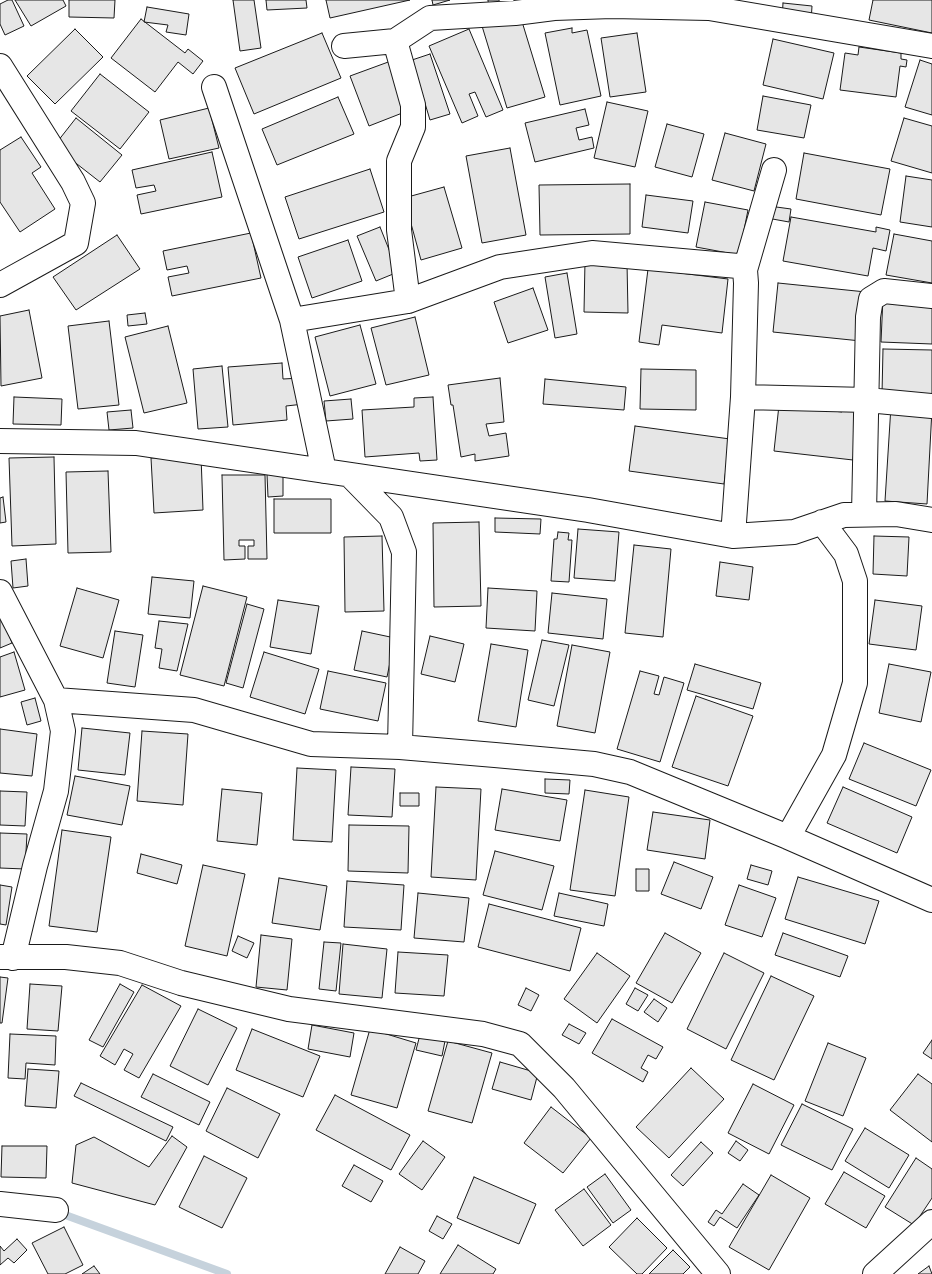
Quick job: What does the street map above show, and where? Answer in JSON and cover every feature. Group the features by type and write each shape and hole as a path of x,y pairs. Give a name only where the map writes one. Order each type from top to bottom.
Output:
{"street":[{"path":"344,46 395,41 430,18 583,7 710,4 932,46"},
{"path":"395,41 413,104 412,127 399,162 399,230 408,301"},
{"path":"0,66 73,182 83,204 76,243 0,285"},
{"path":"214,87 292,320 324,471"},
{"path":"733,536 743,397 745,270 774,170"},
{"path":"292,320 408,301 500,267 592,253 738,266 745,270"},
{"path":"864,514 868,317 871,299 884,291 932,296"},
{"path":"743,397 866,400 932,406"},
{"path":"0,442 136,443 588,510 733,536 794,532 844,515 896,514 932,520"},
{"path":"350,475 391,517 404,552 400,747"},
{"path":"788,837 834,755 855,683 855,581 846,554 822,522"},
{"path":"0,592 56,700 63,731 56,791 7,958 66,957 120,963 181,983 289,1009 483,1034 520,1044 564,1088 718,1274"},
{"path":"56,700 194,710 311,744 400,747 594,764 630,772 788,837 932,900"},
{"path":"0,1204 56,1210"},
{"path":"875,1274 932,1222"}],"building":[{"path":"12,0 24,26 5,35 0,24 0,4"},
{"path":"15,0 63,0 66,6 31,26"},
{"path":"69,0 115,0 114,18 69,17"},
{"path":"233,0 254,0 261,48 240,51"},
{"path":"266,0 306,0 307,8 267,10"},
{"path":"326,0 410,0 330,18"},
{"path":"432,0 450,0 433,5"},
{"path":"488,0 499,0 500,7 489,9"},
{"path":"873,0 932,0 932,33 869,20"},
{"path":"783,3 812,6 811,22 782,20"},
{"path":"147,7 189,14 186,35 166,32 168,25 144,22"},
{"path":"520,15 545,97 507,108 482,26"},
{"path":"141,19 185,53 188,49 203,61 193,74 178,62 155,92 111,58"},
{"path":"572,28 572,33 587,30 601,96 560,105 545,33"},
{"path":"75,29 103,57 55,104 27,76"},
{"path":"469,29 503,110 486,117 475,92 469,94 478,116 462,123 429,46"},
{"path":"322,33 341,78 254,114 235,68"},
{"path":"637,33 646,92 610,97 601,38"},
{"path":"773,39 834,53 823,99 763,85"},
{"path":"859,47 901,53 901,59 907,60 906,67 900,66 896,97 840,90 845,53 858,55"},
{"path":"430,54 450,114 430,120 412,60"},
{"path":"920,60 932,64 932,115 905,107"},
{"path":"391,61 410,110 369,126 350,76"},
{"path":"100,74 149,112 120,149 71,111"},
{"path":"763,96 811,105 804,138 757,130"},
{"path":"338,97 354,134 277,165 262,129"},
{"path":"607,102 648,111 635,167 594,158"},
{"path":"209,108 219,148 169,159 160,120"},
{"path":"585,109 589,125 576,128 579,140 592,137 594,148 535,162 525,123"},
{"path":"76,118 122,155 100,182 54,146"},
{"path":"904,118 932,126 932,173 891,161"},
{"path":"667,124 704,134 692,177 655,167"},
{"path":"725,133 766,144 754,191 712,180"},
{"path":"21,137 41,167 32,173 55,209 20,232 0,202 0,150"},
{"path":"510,148 526,235 482,243 466,156"},
{"path":"212,152 222,197 141,214 137,195 156,191 154,185 136,188 132,170"},
{"path":"804,153 890,169 881,215 796,199"},
{"path":"370,169 384,212 299,239 285,197"},
{"path":"906,176 932,180 932,227 900,222"},
{"path":"630,184 630,234 540,235 539,185"},
{"path":"444,187 462,248 421,260 404,198"},
{"path":"646,195 693,201 688,233 642,227"},
{"path":"705,202 748,210 739,255 696,247"},
{"path":"769,206 791,209 789,222 767,218"},
{"path":"791,217 876,232 876,227 890,230 886,251 873,248 868,276 783,261"},
{"path":"380,227 398,272 376,281 357,236"},
{"path":"251,233 261,278 172,296 168,277 189,273 187,266 167,270 163,251"},
{"path":"894,234 932,241 932,283 886,275"},
{"path":"117,235 140,269 76,310 53,277"},
{"path":"348,240 362,281 312,298 298,257"},
{"path":"585,261 627,263 628,313 584,312"},
{"path":"648,269 728,279 722,333 662,325 659,345 639,342"},
{"path":"567,273 577,334 555,338 545,277"},
{"path":"778,283 866,292 861,341 773,332"},
{"path":"533,288 548,330 508,343 494,302"},
{"path":"883,297 932,299 932,344 881,342"},
{"path":"29,310 42,378 1,386 0,316"},
{"path":"145,313 147,324 128,326 127,315"},
{"path":"415,317 429,375 386,385 371,328"},
{"path":"109,321 119,405 78,409 68,326"},
{"path":"360,325 376,384 330,396 315,337"},
{"path":"168,326 187,403 144,413 125,337"},
{"path":"883,349 932,350 932,396 882,394"},
{"path":"282,363 283,379 301,378 304,404 286,406 287,420 233,425 228,367"},
{"path":"222,366 228,427 198,429 193,369"},
{"path":"641,369 696,370 696,410 640,409"},
{"path":"500,378 504,422 486,424 489,436 506,433 509,456 475,461 475,454 461,457 448,385"},
{"path":"545,379 626,387 624,410 543,404"},
{"path":"14,397 62,399 61,425 13,424"},
{"path":"433,397 437,460 420,461 419,453 365,457 362,410 414,407 414,398"},
{"path":"351,399 353,419 326,421 324,401"},
{"path":"843,404 859,406 853,460 774,451 779,405 842,412"},
{"path":"891,406 932,409 927,504 885,501"},
{"path":"131,410 133,428 109,430 107,412"},
{"path":"635,426 730,439 724,484 629,471"},
{"path":"201,456 203,510 154,513 151,458"},
{"path":"54,457 56,544 12,546 9,458"},
{"path":"108,471 111,552 68,553 66,472"},
{"path":"267,474 283,474 283,496 268,497"},
{"path":"222,475 265,475 267,559 248,559 248,546 254,546 254,540 239,540 239,546 245,546 245,559 224,560"},
{"path":"3,497 6,522 0,523 0,498"},
{"path":"274,499 331,499 331,533 274,533"},
{"path":"495,518 541,519 540,534 495,532"},
{"path":"479,522 481,606 434,607 433,523"},
{"path":"578,529 619,532 615,581 574,578"},
{"path":"558,532 569,533 568,540 572,540 569,582 551,581 554,539 557,539"},
{"path":"382,536 384,611 345,612 344,537"},
{"path":"874,536 909,537 907,576 873,574"},
{"path":"634,545 671,549 663,637 625,633"},
{"path":"26,559 28,586 13,588 11,561"},
{"path":"720,562 753,567 749,600 716,596"},
{"path":"152,577 194,581 190,618 148,614"},
{"path":"203,586 247,597 224,686 180,675"},
{"path":"77,588 119,600 103,658 60,646"},
{"path":"488,588 537,591 535,631 486,628"},
{"path":"552,593 607,599 603,639 548,633"},
{"path":"278,600 319,606 311,654 270,647"},
{"path":"875,600 922,606 916,650 869,644"},
{"path":"247,604 264,609 243,688 226,683"},
{"path":"0,610 12,643 0,648"},
{"path":"159,621 188,624 177,671 159,668 162,649 155,648"},
{"path":"115,631 143,635 135,687 107,683"},
{"path":"362,631 395,638 387,677 354,670"},
{"path":"430,636 464,644 455,682 421,674"},
{"path":"542,640 569,645 554,706 528,700"},
{"path":"491,644 528,650 516,727 478,721"},
{"path":"572,645 610,652 595,733 557,726"},
{"path":"14,652 25,690 0,697 0,657"},
{"path":"264,652 319,669 305,714 250,697"},
{"path":"695,664 761,683 753,709 687,690"},
{"path":"889,664 931,672 921,722 879,713"},
{"path":"328,671 386,683 378,721 320,709"},
{"path":"640,671 659,676 654,694 659,695 664,677 684,683 660,762 617,749"},
{"path":"696,696 753,716 728,786 672,767"},
{"path":"35,698 41,721 27,725 21,702"},
{"path":"82,728 130,733 125,775 78,770"},
{"path":"0,729 37,734 32,776 0,773"},
{"path":"142,731 188,734 183,805 137,801"},
{"path":"864,743 931,770 916,806 849,779"},
{"path":"351,767 395,769 392,817 348,815"},
{"path":"297,768 336,770 332,842 293,840"},
{"path":"75,776 130,786 122,825 67,815"},
{"path":"545,779 570,780 569,794 545,793"},
{"path":"436,787 481,789 476,880 431,877"},
{"path":"843,787 912,817 897,853 827,823"},
{"path":"222,789 262,793 257,845 217,841"},
{"path":"502,789 567,800 560,841 495,830"},
{"path":"585,790 629,797 615,896 570,890"},
{"path":"0,791 27,792 25,826 0,825"},
{"path":"400,793 419,793 419,806 400,806"},
{"path":"653,812 710,820 705,859 647,850"},
{"path":"349,825 409,826 408,873 348,871"},
{"path":"62,830 111,837 97,932 49,926"},
{"path":"0,833 27,834 25,869 0,868"},
{"path":"495,851 554,866 542,910 483,895"},
{"path":"141,854 182,865 177,884 137,873"},
{"path":"674,862 713,877 701,909 661,894"},
{"path":"203,865 245,874 227,956 185,946"},
{"path":"751,865 772,871 768,885 747,879"},
{"path":"636,869 649,869 649,891 636,891"},
{"path":"798,877 879,901 865,944 785,919"},
{"path":"279,878 327,886 320,930 272,923"},
{"path":"347,881 404,885 401,930 344,927"},
{"path":"0,885 12,887 6,925 0,924"},
{"path":"739,885 776,898 762,937 725,925"},
{"path":"418,893 469,898 464,942 414,938"},
{"path":"559,893 608,904 604,926 554,916"},
{"path":"489,904 581,928 570,971 478,947"},
{"path":"665,933 701,953 672,1003 636,983"},
{"path":"783,933 848,956 840,977 775,955"},
{"path":"261,935 292,939 287,990 256,987"},
{"path":"238,936 254,943 247,958 232,951"},
{"path":"324,942 341,943 336,991 319,989"},
{"path":"343,944 387,949 382,998 339,994"},
{"path":"398,952 448,955 444,996 395,993"},
{"path":"597,953 630,976 597,1023 564,999"},
{"path":"724,953 764,973 726,1049 687,1029"},
{"path":"771,976 814,996 774,1080 731,1060"},
{"path":"0,977 8,978 2,1023 0,1023"},
{"path":"30,984 62,986 58,1031 27,1029"},
{"path":"120,984 134,992 103,1047 89,1040"},
{"path":"142,985 181,1006 139,1078 124,1070 133,1054 124,1049 115,1065 100,1056"},
{"path":"526,988 539,995 531,1011 518,1005"},
{"path":"635,988 648,995 638,1011 626,1004"},
{"path":"654,999 667,1008 658,1022 644,1012"},
{"path":"198,1009 237,1028 208,1085 170,1066"},
{"path":"612,1019 663,1047 656,1059 648,1055 641,1068 648,1072 643,1082 592,1053"},
{"path":"569,1024 586,1033 579,1044 562,1035"},
{"path":"312,1025 354,1033 350,1057 308,1049"},
{"path":"252,1029 320,1056 303,1097 236,1070"},
{"path":"370,1029 416,1043 397,1108 351,1095"},
{"path":"421,1031 446,1036 442,1056 416,1050"},
{"path":"10,1034 56,1036 55,1065 26,1063 25,1079 8,1078"},
{"path":"932,1040 932,1059 923,1053"},
{"path":"448,1041 492,1053 472,1123 428,1111"},
{"path":"828,1043 866,1058 843,1116 805,1101"},
{"path":"500,1062 538,1073 531,1100 492,1089"},
{"path":"691,1068 724,1099 669,1158 636,1127"},
{"path":"28,1069 59,1071 56,1108 25,1106"},
{"path":"153,1074 210,1102 199,1125 141,1097"},
{"path":"918,1074 932,1084 932,1142 890,1110"},
{"path":"81,1083 173,1127 166,1141 74,1096"},
{"path":"753,1084 794,1105 769,1154 728,1133"},
{"path":"227,1088 280,1114 258,1158 206,1131"},
{"path":"335,1095 410,1135 391,1170 316,1130"},
{"path":"802,1104 853,1129 832,1170 781,1145"},
{"path":"551,1107 591,1138 563,1173 524,1143"},
{"path":"865,1128 909,1155 889,1188 845,1161"},
{"path":"172,1136 187,1147 155,1205 72,1183 76,1145 94,1137 149,1167"},
{"path":"423,1141 445,1157 422,1190 399,1174"},
{"path":"736,1141 748,1150 740,1161 728,1153"},
{"path":"701,1142 713,1153 683,1186 671,1175"},
{"path":"2,1146 47,1146 46,1178 1,1177"},
{"path":"204,1156 247,1178 222,1228 179,1207"},
{"path":"916,1158 932,1169 932,1198 914,1225 885,1207"},
{"path":"354,1165 383,1181 371,1202 342,1186"},
{"path":"844,1172 885,1196 866,1228 825,1204"},
{"path":"605,1174 631,1210 613,1223 587,1187"},
{"path":"771,1175 810,1198 769,1270 729,1247"},
{"path":"474,1177 536,1204 519,1244 457,1218"},
{"path":"743,1184 759,1195 737,1228 720,1217 714,1226 708,1222 716,1210 722,1214"},
{"path":"584,1189 611,1225 583,1246 555,1210"},
{"path":"437,1216 452,1224 443,1239 429,1231"},
{"path":"637,1218 667,1248 642,1274 637,1274 609,1247"},
{"path":"64,1227 83,1265 65,1274 48,1274 32,1243"},
{"path":"17,1239 27,1250 14,1263 8,1258 0,1265 0,1246 4,1251"},
{"path":"458,1245 496,1269 493,1274 440,1274"},
{"path":"400,1247 425,1261 418,1274 385,1274"},
{"path":"673,1250 690,1267 683,1274 649,1274"},
{"path":"94,1266 100,1274 82,1274"},
{"path":"929,1266 932,1274 918,1274"}],"waterway":[{"path":"57,1212 227,1274"}]}
